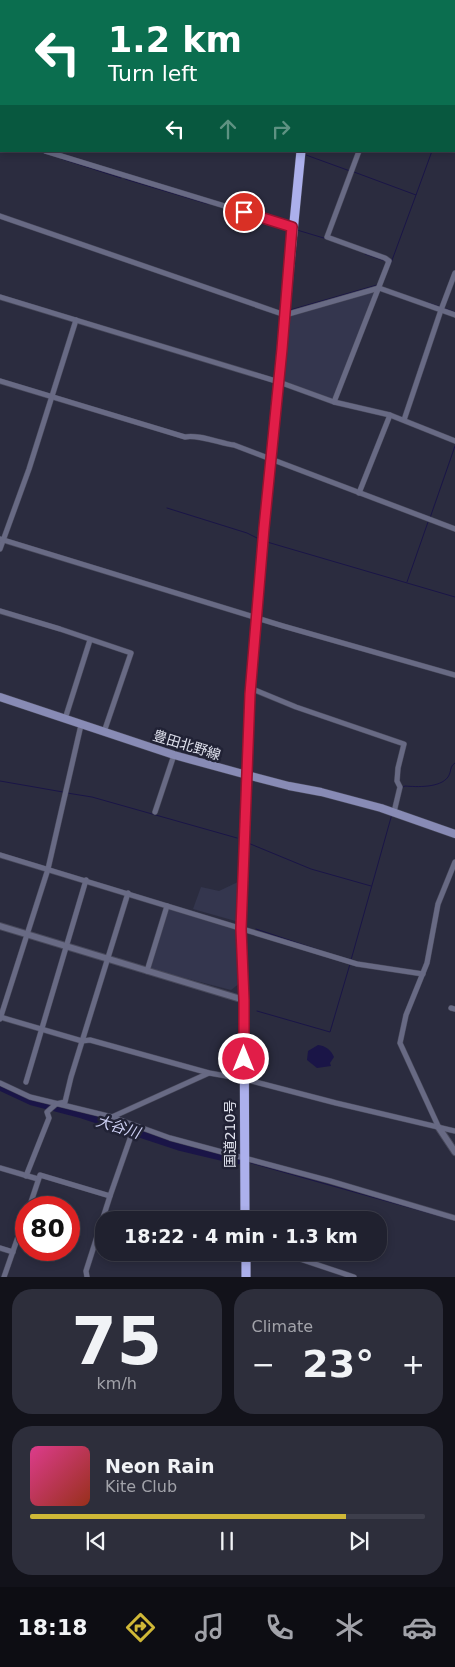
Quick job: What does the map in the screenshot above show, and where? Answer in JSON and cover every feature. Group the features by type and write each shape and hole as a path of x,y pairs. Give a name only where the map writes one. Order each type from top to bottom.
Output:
{"highway":[{"name":"国道210号","path":"245,1211 244,1000 241,929 250,688 286,315 292,227 301,152"},
{"path":"246,1261 246,1277"}],"main road":[{"name":"豊田北野線","path":"0,697 174,755 246,776 321,792 380,808 455,834"}],"street":[{"path":"48,152 292,227"},
{"path":"334,402 389,261 327,238 359,152"},
{"path":"0,216 286,315 379,288 455,315"},
{"path":"404,420 455,273"},
{"path":"0,297 279,382 334,402 390,415 455,441"},
{"path":"0,550 76,320"},
{"path":"0,381 185,437 192,435 234,445 455,529"},
{"path":"359,493 390,415"},
{"path":"2,540 256,618 455,675"},
{"path":"0,611 60,629 131,654 104,732"},
{"path":"65,719 90,640"},
{"path":"250,688 296,707 404,744 398,768 397,781 400,787 394,812"},
{"path":"81,725 48,869 0,1018 82,1041 90,1040 209,1073 244,1079 455,1131"},
{"path":"155,812 174,755"},
{"path":"0,855 357,964 423,974"},
{"path":"455,862 438,904 423,974 406,1015 400,1043 439,1128 455,1152"},
{"path":"26,1082 86,880"},
{"path":"65,1102 128,893"},
{"path":"147,971 168,906"},
{"path":"0,926 244,1000"},
{"path":"112,1117 209,1073"},
{"path":"0,1083 30,1097 112,1117 170,1138 330,1181 455,1218"},
{"path":"26,1176 49,1118 47,1112 56,1104 65,1102 75,1108"},
{"path":"87,1277 86,1271 131,1136 130,1133 111,1125 112,1117"},
{"path":"0,1168 38,1179"},
{"path":"33,1196 40,1175 110,1196"},
{"path":"4,1277 15,1246"},
{"path":"0,1248 13,1252"},
{"path":"306,1261 354,1277"}],"shaded area":[{"path":"379,288 334,402 279,382 285,315"},
{"path":"240,881 239,922 193,909 201,887 219,891"},
{"path":"169,908 239,931 240,983 231,990 150,969"},
{"path":"318,1045 330,1050 334,1057 330,1063 331,1066 317,1068 307,1060 308,1051"}],"waterway":[{"path":"354,172 416,195 432,152"},
{"path":"306,155 350,171"},
{"path":"62,159 121,178"},
{"path":"125,179 208,204"},
{"path":"391,263 416,195"},
{"path":"297,230 327,239"},
{"path":"365,254 385,261"},
{"path":"290,310 377,285"},
{"path":"426,302 441,307"},
{"path":"444,308 455,312"},
{"path":"430,518 455,446"},
{"path":"167,508 247,533 259,539"},
{"path":"407,582 428,522"},
{"path":"267,542 455,597"},
{"path":"401,788 440,783 448,777 455,763"},
{"path":"0,781 63,792"},
{"path":"67,793 92,797 237,838"},
{"path":"351,960 392,814"},
{"path":"248,843 311,869 371,886"},
{"path":"256,929 322,951"},
{"path":"257,1011 330,1032 350,964"},
{"name":"大谷川","path":"0,1086 32,1101 82,1114 179,1146 238,1160"},
{"name":"大谷川","path":"251,1163 450,1219"}],"route":[{"path":"244,212 292,227 250,694 241,929 244,1059"}]}
